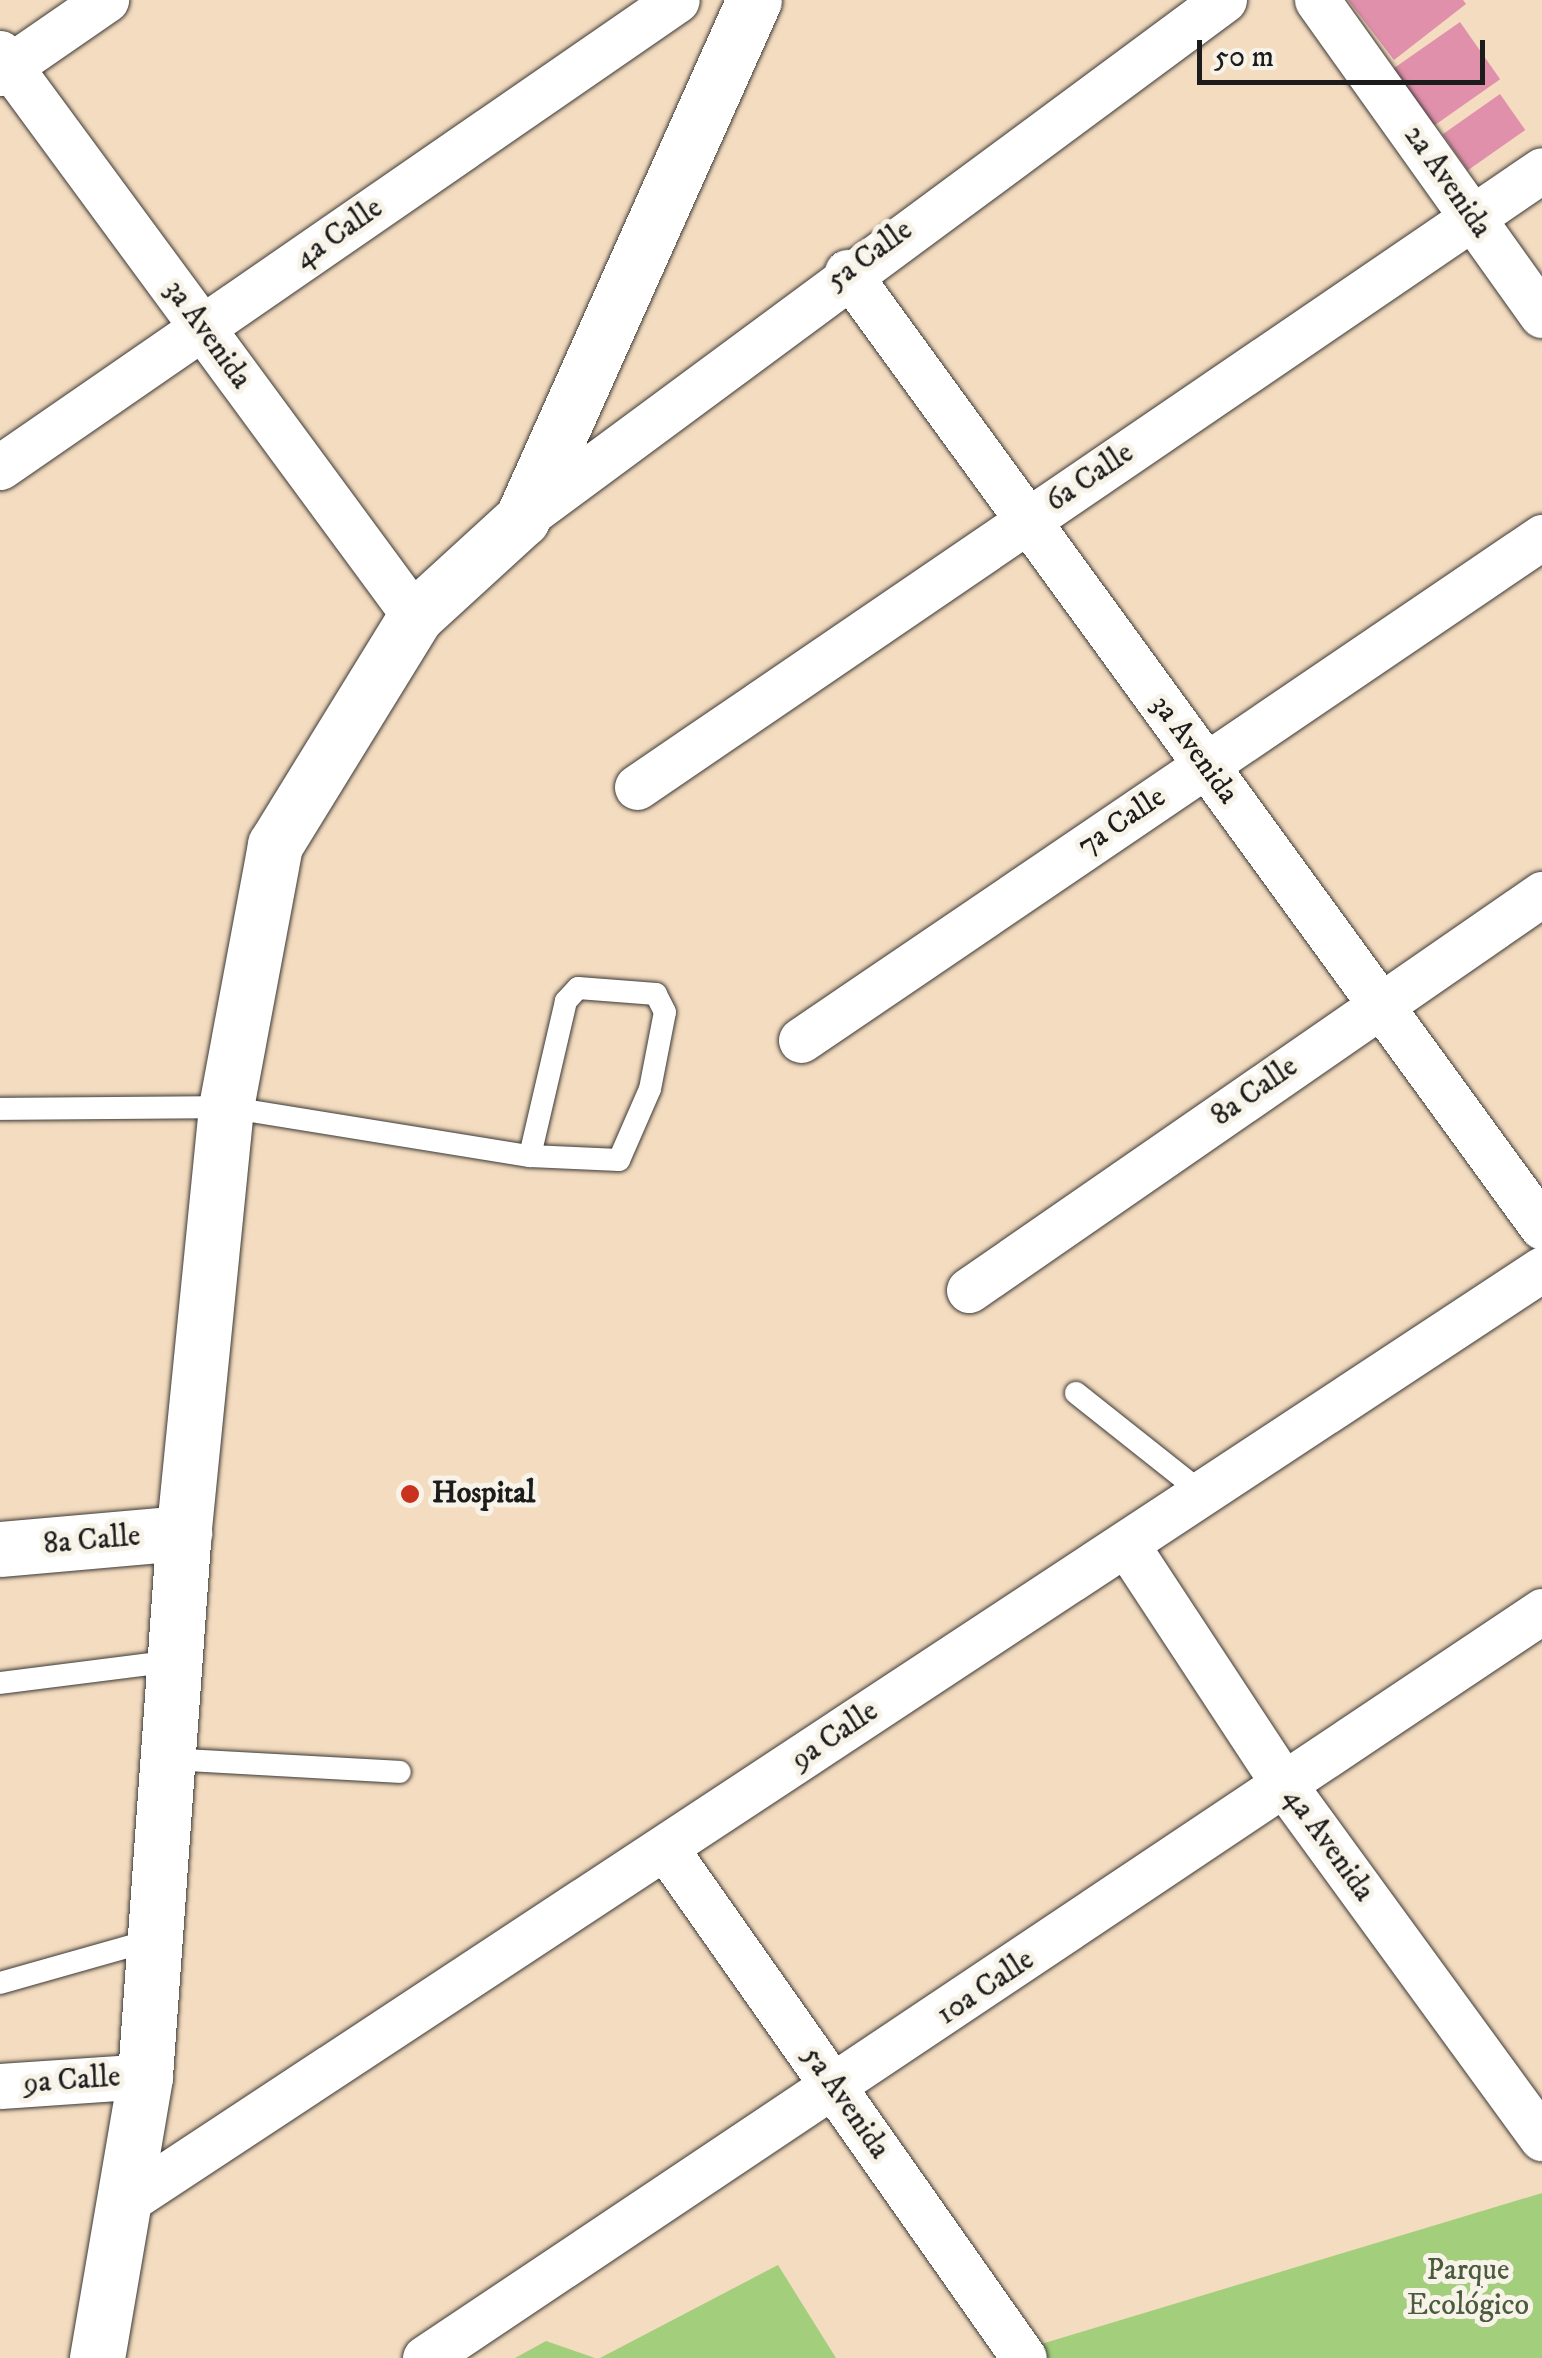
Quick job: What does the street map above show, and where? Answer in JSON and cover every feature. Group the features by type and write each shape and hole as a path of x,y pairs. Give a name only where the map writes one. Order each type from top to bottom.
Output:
{"street":[{"path":"3,64 106,0"},
{"path":"97,2358 145,2076 184,1532 226,1106 275,845 415,617 522,519 754,0"},
{"name":"5a Calle","path":"522,519 846,272 1224,0"},
{"name":"2a Avenida","path":"1317,0 1542,315"},
{"name":"4a Calle","path":"0,466 662,4"},
{"name":"3a Avenida","path":"3,64 415,617"},
{"name":"6a Calle","path":"637,787 1542,170"},
{"name":"3a Avenida","path":"846,272 1542,1228"},
{"name":"7a Calle","path":"802,1040 1542,537"},
{"name":"8a Calle","path":"970,1290 1542,894"},
{"name":"9a Calle","path":"126,2201 666,1849 1542,1268"},
{"name":"8a Calle","path":"0,1549 184,1532"},
{"name":"4a Avenida","path":"1126,1544 1285,1786 1542,2138"},
{"name":"10a Calle","path":"425,2358 836,2090 1542,1611"},
{"name":"5a Avenida","path":"666,1849 1024,2358"},
{"name":"9a Calle","path":"0,2086 145,2076"}],"lane":[{"path":"0,1109 226,1106 530,1156 619,1160 631,1148 665,1012 656,994 578,988 566,1001 530,1156"},
{"path":"1076,1393 1202,1493"},
{"path":"0,1683 174,1661"},
{"path":"168,1758 400,1772"},
{"path":"0,1983 152,1940"}],"green space":[{"name":"Parque Ecológico","path":"1542,2193 1542,2358 1046,2358 1038,2345"},
{"path":"778,2265 836,2358 600,2358"},
{"path":"546,2341 595,2358 515,2358"}],"building":[{"path":"1348,0 1463,0 1466,4 1394,60"},
{"path":"1460,22 1500,79 1426,131 1386,74"},
{"path":"1500,94 1525,130 1468,170 1443,134"}],"place":[{"name":"Hospital","path":"410,1494"}]}
